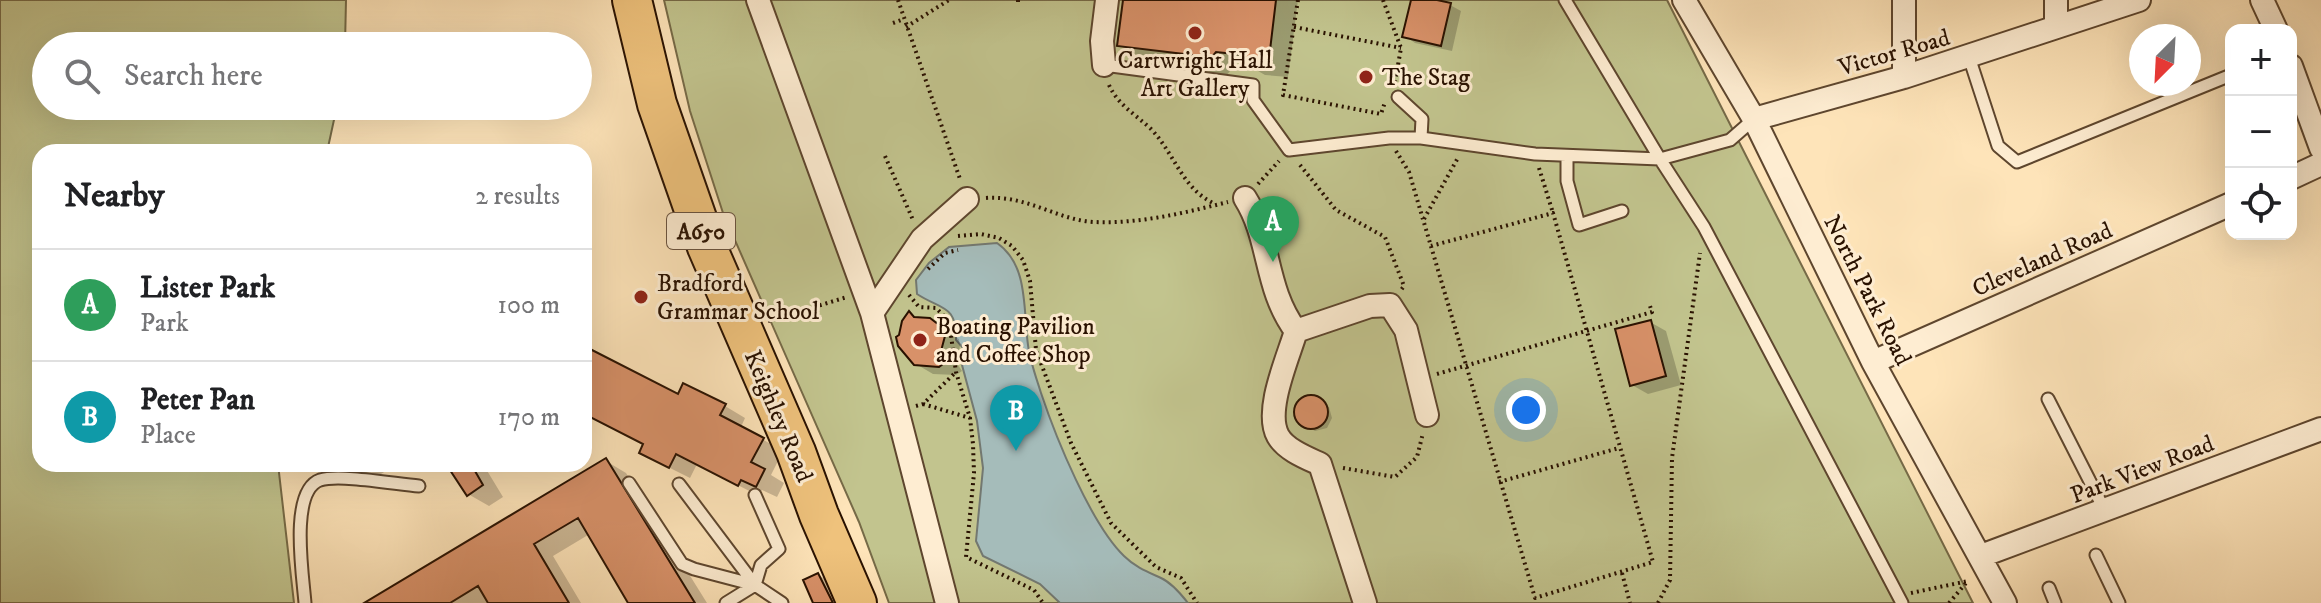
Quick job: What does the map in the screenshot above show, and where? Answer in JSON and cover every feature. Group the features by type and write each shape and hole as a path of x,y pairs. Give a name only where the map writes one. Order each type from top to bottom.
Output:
{"highway":[{"name":"Keighley Road","path":"632,0 657,104 707,247 796,452 850,601"}],"street":[{"path":"758,0 868,302 947,603"},
{"path":"1104,65 1102,41 1107,0"},
{"name":"North Park Road","path":"1684,0 1754,119 1873,362 2005,603"},
{"path":"1904,0 1904,77"},
{"path":"2056,0 2056,27"},
{"name":"Victor Road","path":"1754,119 1969,57 2139,0"},
{"path":"2262,0 2273,24"},
{"path":"2297,82 2321,148"},
{"path":"2297,175 2321,164"},
{"path":"1245,198 1259,231 1277,299 1283,314 1296,331"},
{"path":"868,302 891,284 922,239 967,199"},
{"name":"Cleveland Road","path":"1873,362 2225,207"},
{"path":"1296,331 1358,309 1390,305 1406,330 1427,415"},
{"path":"1296,331 1272,412 1278,437 1320,464 1365,603"},
{"name":"Park View Road","path":"1981,556 2321,429"}],"lane":[{"path":"1565,0 1704,227 1900,599"},
{"path":"1969,57 1998,146 2017,162 2225,77"},
{"path":"1104,65 1253,85 1253,100 1289,150 1389,138 1421,138 1535,154 1660,159 1730,140 1754,119"},
{"path":"1395,96 1422,119 1421,138"},
{"path":"1567,156 1567,181 1579,225 1622,211"},
{"path":"2048,399 2105,512"},
{"path":"305,603 300,520 303,495 315,481 330,478 419,486"},
{"path":"629,483 682,564 755,585 782,603"},
{"path":"679,484 755,585"},
{"path":"726,603 755,585 761,565 779,549 755,495"},
{"path":"2096,555 2119,603"},
{"path":"2049,588 2055,603"}],"path":[{"path":"898,0 967,199 1006,197 1092,222 1161,218 1218,204 1192,189 1152,131 1115,99 1104,65"},
{"path":"906,27 949,0"},
{"path":"1298,0 1283,95 1381,114 1387,95 1395,96 1401,48 1383,0"},
{"path":"893,23 904,19"},
{"path":"1294,27 1401,48"},
{"path":"1389,138 1409,172 1535,598 1653,562 1535,154"},
{"path":"1424,221 1466,144"},
{"path":"1289,150 1336,210 1385,237 1404,286 1390,305"},
{"path":"885,156 922,239 981,234 999,238 1012,246 1023,260 1030,281 1036,350 1071,443 1111,523 1156,567 1181,578 1197,603"},
{"path":"1431,246 1553,213"},
{"path":"1658,603 1670,580 1672,458 1704,227"},
{"path":"922,277 945,253 958,250"},
{"path":"891,284 912,297 919,307 936,308 949,321 956,372 970,418 974,473 966,557 1034,590 1043,603"},
{"path":"771,319 868,302"},
{"path":"1420,378 1652,312 1650,306"},
{"path":"923,404 956,372"},
{"path":"898,410 923,404 970,418"},
{"path":"1320,464 1395,477 1417,457 1427,415"},
{"path":"1499,482 1619,448"},
{"path":"1622,573 1630,603"},
{"path":"1900,599 1968,581"}],"green space":[{"path":"0,0 346,0 345,32 32,32 32,120 334,120 329,144 32,144 32,472 279,472 294,603 0,603"},
{"path":"664,0 1667,0 1973,603 889,603 859,522 723,213 690,111"}],"water":[{"path":"997,243 1015,263 1020,276 1033,369 1056,433 1087,502 1124,556 1169,583 1188,603 1060,603 1040,584 983,556 976,541 983,468 977,421 962,365 970,356 956,340 956,328 950,314 917,294 916,280 929,263 949,247"}],"building":[{"name":"Cartwright Hall Art Gallery","path":"1123,0 1276,0 1268,67 1243,64 1244,55 1216,52 1201,70 1197,69 1192,55 1117,46"},
{"path":"1411,0 1451,3 1441,46 1402,37"},
{"name":"Boating Pavilion and Coffee Shop","path":"909,311 914,317 930,318 943,328 945,336 941,351 947,361 939,367 914,365 898,346 896,337"},
{"path":"1651,320 1666,376 1630,386 1615,329"},
{"path":"592,350 678,394 683,383 726,404 720,415 764,438 751,462 765,469 756,487 741,480 738,486 676,454 669,468 639,453 643,444 592,418"},
{"path":"1311,395 1323,400 1328,412 1323,424 1311,429 1299,424 1294,412 1299,400"},
{"path":"606,458 695,603 628,603 578,518 534,544 569,603 488,603 478,586 450,603 364,603 583,472 592,472 592,466"},
{"path":"451,472 476,472 483,485 467,496"},
{"path":"818,573 833,603 813,603 803,580"}],"place":[{"name":"Cartwright Hall Art Gallery","path":"1195,33"},
{"name":"The Stag","path":"1366,77"},
{"name":"Lister Park","path":"1273,262"},
{"name":"Bradford Grammar School","path":"641,297"},
{"name":"Boating Pavilion and Coffee Shop","path":"920,340"},
{"name":"Peter Pan","path":"1016,451"}]}
